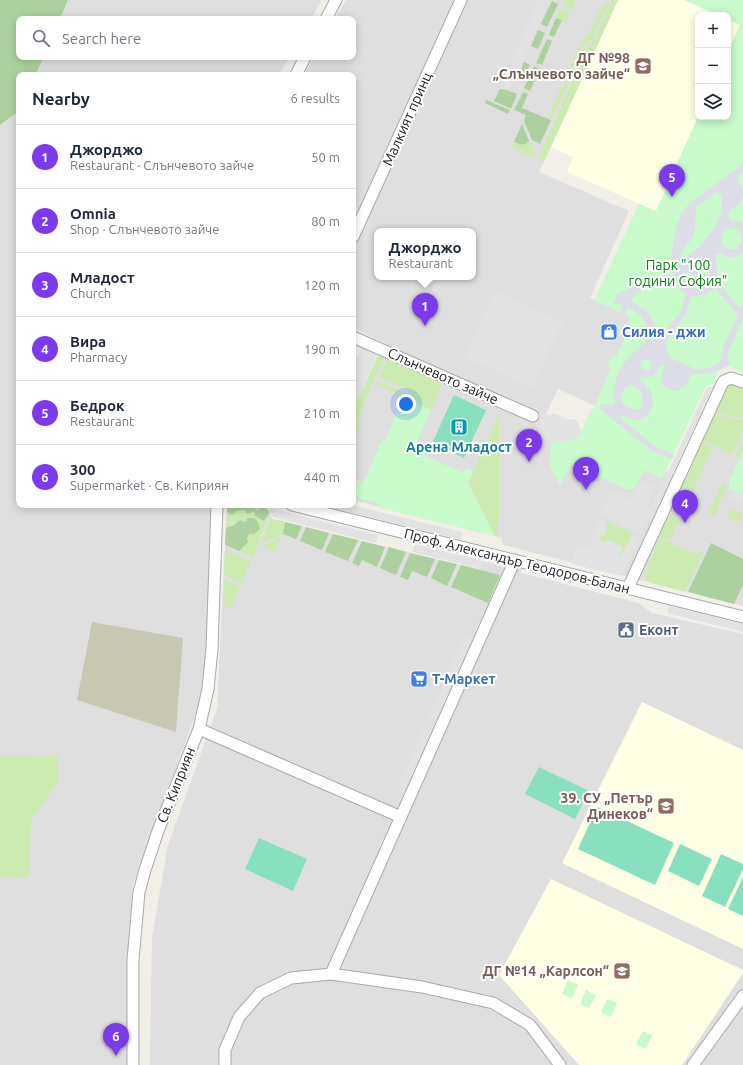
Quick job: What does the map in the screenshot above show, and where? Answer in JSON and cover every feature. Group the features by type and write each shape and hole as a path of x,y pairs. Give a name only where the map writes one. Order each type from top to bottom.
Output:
{"street":[{"path":"328,16 336,0"},
{"name":"Малкият принц","path":"356,230 461,0"},
{"path":"298,72 304,60"},
{"name":"Слънчевото зайче","path":"356,338 533,416"},
{"path":"628,588 722,384 724,381 731,378 743,382"},
{"name":"Св. Киприян","path":"133,1065 133,960 139,892 144,870 158,831 199,729 208,689 212,649 217,508"},
{"name":"Проф. Александър Теодоров-Балан","path":"304,508 743,617"},
{"path":"331,974 515,560"},
{"path":"199,729 401,817"},
{"path":"225,1065 225,1050 239,1017 260,993 290,978 331,974 422,987 493,1003 530,1025 560,1065"},
{"path":"693,1065 743,996"}],"shaded area":[{"path":"68,0 322,0 313,16 61,16"},
{"path":"346,0 618,0 539,172 629,211 590,298 631,317 626,329 628,331 617,356 607,366 611,368 595,406 558,389 546,414 684,479 727,387 743,389 743,606 503,545 502,538 356,501 356,407 385,343 356,329 356,72 306,72 312,60 356,60 356,16 337,16"},
{"path":"539,0 550,0 510,89 499,88"},
{"name":"ДГ №98 „Слънчевото зайче“","path":"618,0 684,0 711,12 695,12 695,120 697,120 656,211 567,172 573,157 551,147"},
{"path":"731,20 740,25 731,45"},
{"path":"42,60 288,60 281,72 37,72"},
{"path":"16,113 16,508 211,508 209,649 198,708 133,884 127,991 130,1065 0,1065 0,125"},
{"path":"743,164 743,173 737,178 743,189 743,197 739,205 730,210 728,216 731,220 743,223 743,254 734,257 729,257 719,253 715,255 719,283 738,306 740,307 743,304 743,319 728,352 729,366 711,373 691,374 685,387 677,391 672,391 664,386 661,378 664,366 660,365 657,372 653,376 646,378 640,377 638,379 645,384 652,394 653,405 650,412 638,420 621,415 619,417 656,447 674,455 672,459 652,451 600,409 601,404 614,404 615,401 613,392 617,376 626,360 647,339 645,322 642,316 628,308 625,314 620,312 622,305 616,303 613,305 617,294 654,277 673,274 671,260 676,229 681,214 689,204","holes":["718,192 721,196 721,212 715,227 699,247 680,262 682,252 695,231 696,207 715,193","733,228 739,231 742,241 736,249 729,249 723,245 722,235 726,230","698,263 702,264 708,269 710,276 689,267","685,273 698,275 710,281 705,287 696,289 688,285","676,282 679,289 686,294 681,311 663,334 659,335 655,331 653,321 648,313 632,301 631,299 638,292 659,283","714,288 737,314 737,318 724,343 721,358 718,364 710,368 695,369 669,357 666,342 686,314 692,296 706,295","648,359 651,362 651,367 649,370 644,370 641,367 643,360","631,385 638,388 642,393 642,406 637,410 631,409 625,405 621,400 623,390"]},
{"path":"495,291 563,322 532,388 465,357"},
{"path":"362,346 378,353 356,403 356,359"},
{"path":"713,386 656,510 654,502 707,388"},
{"path":"556,414 567,419 575,419 579,424 579,436 571,441 562,443 540,438 543,415"},
{"path":"641,480 654,487 646,505 654,509 642,534 600,514 612,490 631,500"},
{"path":"734,490 743,494 743,504 730,498"},
{"path":"356,506 462,532 461,540 334,508 356,508"},
{"path":"227,508 264,508 268,509 272,519 477,569 482,561 522,570 521,573 639,603 652,613 743,634 743,1065 150,1065 152,937 168,845 217,709"},
{"path":"269,508 378,535 376,543 273,517"},
{"path":"601,518 606,521 604,526 607,527 598,540 605,544 607,540 622,547 618,557 620,558 633,534 640,537 624,573 617,575 572,564 577,545 587,548"},
{"path":"415,544 482,561 477,568 413,552"},
{"path":"669,606 743,624 743,632 667,613"},
{"path":"92,622 183,638 176,732 77,700"},
{"path":"464,638 473,638 436,721 429,717"},
{"name":"39. СУ „Петър Динеков“","path":"642,702 743,750 743,949 562,863"},
{"path":"423,730 431,733 405,791 399,784"},
{"name":"ДГ №14 „Карлсон“","path":"551,879 743,970 743,973 682,1065 579,1065 499,975"}],"green space":[{"path":"0,0 68,0 61,16 16,16 16,60 42,60 37,72 16,72 16,113 0,125"},
{"path":"564,0 576,0 572,10 562,5"},
{"path":"607,0 610,1 591,42 587,40 570,78 567,76 570,67 584,36 587,38 602,6 604,6"},
{"path":"612,0 618,0 544,162 541,161 539,156 589,44 592,45"},
{"name":"Парк \"100 години София\"","path":"684,0 743,0 743,373 729,366 719,371 712,384 706,386 662,479 644,470 635,488 627,490 572,463 560,485 550,465 551,445 555,441 562,443 571,441 579,436 588,416 595,406 611,368 607,366 613,354 617,356 628,331 625,329 631,317 594,301 639,204 656,211 697,120 731,120 731,45 740,25 731,20 731,12 711,12"},
{"path":"552,1 558,4 547,27 541,24"},
{"path":"560,9 570,13 566,22 556,18"},
{"path":"556,18 562,20 554,37 549,35"},
{"path":"538,30 545,33 538,49 531,46"},
{"path":"547,39 552,41 542,65 536,63"},
{"path":"524,62 530,65 523,81 517,78"},
{"path":"534,66 540,69 530,91 524,88"},
{"path":"566,80 569,82 552,118 548,116 561,87 562,88"},
{"path":"500,89 517,94 511,109 494,101"},
{"path":"523,92 528,94 522,108 551,120 540,144 532,140 524,121 526,115 514,110"},
{"path":"486,100 510,110 508,114 485,103"},
{"path":"522,124 529,141 526,144 514,142"},
{"path":"529,141 537,159 512,148 514,142 526,144"},
{"path":"378,355 384,358 356,421 356,403"},
{"path":"387,359 442,384 413,450 411,458 409,401 412,402 413,400 409,398 408,390 379,377"},
{"path":"378,381 406,393 406,397 376,384"},
{"path":"730,384 743,389 743,418 714,413"},
{"path":"454,395 486,410 464,458 432,444"},
{"path":"404,398 431,410 413,450 463,473 466,468 473,472 468,483 495,536 380,508 380,504 356,498 356,480 363,483 382,440 385,441"},
{"path":"499,414 499,513 497,537 495,536 468,483"},
{"path":"713,415 743,420 743,430 732,454 702,440"},
{"path":"359,421 362,422 356,435 356,428"},
{"path":"701,442 713,448 686,506 674,500"},
{"path":"740,444 743,446 743,481 730,479 740,458 735,455"},
{"path":"743,451 743,494 729,488 729,482"},
{"path":"723,482 725,482 725,495 723,495 714,516 708,513"},
{"path":"255,508 256,510 265,508 270,512 264,521 255,516 253,511 246,513 245,510 237,511 232,515 227,512 227,509"},
{"path":"245,510 250,513 253,511 267,518 269,514 253,558 239,551 247,538 246,523 240,520 234,525 226,528 227,512 232,515 237,511"},
{"path":"733,510 743,514 739,523 727,518"},
{"path":"668,514 680,520 670,541 658,536"},
{"path":"271,516 272,519 285,522 283,534 261,544"},
{"path":"247,518 254,518 258,522 260,529 254,534 249,534 247,538 248,542 239,551 225,545 226,528 234,525 240,520 246,522"},
{"path":"607,521 632,533 620,558 619,557 623,547 607,539 605,543 599,540 601,534 604,535 608,527 605,525"},
{"path":"285,522 302,526 296,539 283,534"},
{"path":"306,527 329,533 322,550 300,541"},
{"path":"333,534 358,540 348,561 325,552"},
{"path":"281,537 275,552 262,546"},
{"path":"660,538 698,555 700,550 704,552 685,592 651,583 645,579 644,574"},
{"path":"362,541 385,547 377,567 362,560 359,566 352,563"},
{"path":"711,543 743,559 743,585 734,604 688,592"},
{"path":"389,547 406,552 396,575 380,568"},
{"path":"225,550 251,561 242,583 224,575"},
{"path":"410,553 435,559 427,577 412,571 408,580 400,577"},
{"path":"439,560 457,564 447,586 431,578"},
{"path":"461,565 500,575 488,603 451,587"},
{"path":"224,579 240,587 231,609 223,605"},
{"path":"0,755 58,756 58,782 31,820 29,878 0,877"},
{"path":"539,767 589,791 575,819 525,794"},
{"path":"597,807 674,843 655,885 578,849"},
{"path":"259,838 307,859 293,891 245,869"},
{"path":"680,844 712,859 699,886 668,871"},
{"path":"721,854 743,864 743,869 725,907 702,896"},
{"path":"743,877 743,916 728,909"},
{"path":"568,980 578,985 572,998 562,994"},
{"path":"586,990 596,995 589,1008 580,1004"},
{"path":"607,999 617,1003 611,1017 601,1012"},
{"path":"643,1031 652,1035 646,1049 636,1044"}],"place":[{"name":"ДГ №98 „Слънчевото зайче“","path":"643,66"},
{"name":"Бедрок","path":"672,197"},
{"name":"Джорджо","path":"425,326"},
{"name":"Силия - джи","path":"609,332"},
{"name":"Арена Младост","path":"459,427"},
{"name":"Omnia","path":"529,462"},
{"name":"Младост","path":"586,490"},
{"name":"Вира","path":"685,523"},
{"name":"Еконт","path":"626,630"},
{"name":"Т-Маркет","path":"419,679"},
{"name":"39. СУ „Петър Динеков“","path":"666,806"},
{"name":"ДГ №14 „Карлсон“","path":"622,971"},
{"name":"300","path":"116,1056"}]}
